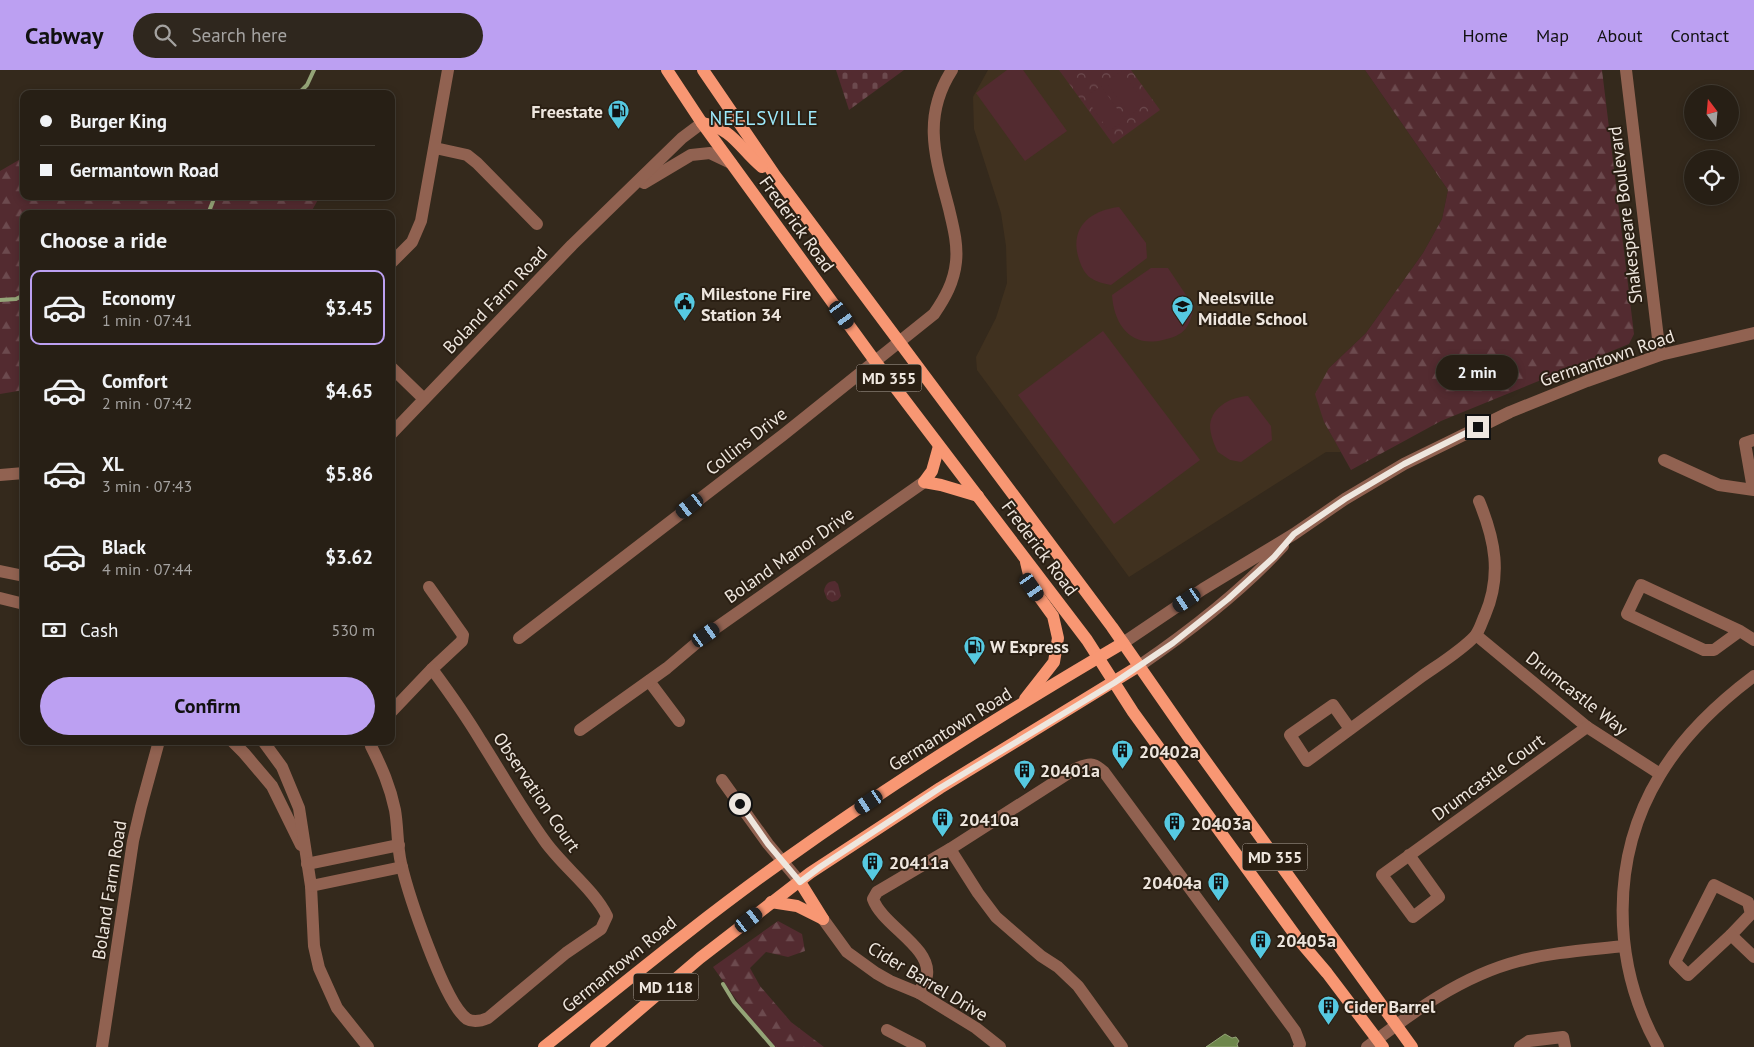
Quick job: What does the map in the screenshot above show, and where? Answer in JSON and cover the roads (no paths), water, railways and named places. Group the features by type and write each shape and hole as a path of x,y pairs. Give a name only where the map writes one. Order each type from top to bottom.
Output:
{"main road":[{"name":"Frederick Road","path":"667,70 702,123 875,361 1024,555 1098,658 1133,712 1298,940 1327,973 1380,1043"},
{"name":"Frederick Road","path":"704,70 774,174 1123,643 1194,745 1412,1047"},
{"path":"702,123 716,125 728,133 760,166 774,174"},
{"path":"939,446 932,471 924,482 978,496"},
{"path":"1016,708 1054,662 1058,638 1053,616 1032,587 1024,555"},
{"name":"Germantown Road","path":"544,1047 695,926 783,861 869,802 1016,708 1123,643"},
{"name":"Germantown Road","path":"596,1047 700,958 810,873 940,788 1139,666"},
{"path":"800,882 823,919"},
{"path":"771,902 797,906 823,919"}],"street":[{"path":"395,259 412,242 421,221 448,70"},
{"name":"Collins Drive","path":"519,638 783,435 934,314 946,297 953,278 956,261 953,226 934,151 932,132 938,97 952,70"},
{"name":"Shakespeare Boulevard","path":"1626,70 1660,355"},
{"name":"Boland Farm Road","path":"395,430 572,245 682,138 702,123"},
{"path":"435,148 467,155 537,224"},
{"name":"Boland Farm Road","path":"627,193 691,155 710,153 732,163"},
{"name":"Germantown Road","path":"1123,643 1203,590 1294,534 1345,499 1404,464 1510,412 1587,381 1660,355 1754,333"},
{"path":"395,371 424,399"},
{"path":"1664,460 1719,485 1754,490 1745,443 1754,440"},
{"path":"0,475 20,473"},
{"name":"Boland Manor Drive","path":"580,730 667,668 706,635 924,482"},
{"path":"1350,729 1333,705 1290,735 1307,761 1350,729 1476,635 1493,591 1495,569 1494,546 1489,526 1479,501"},
{"name":"Germantown Road","path":"1139,666 1173,643 1228,599 1274,557 1294,534"},
{"path":"0,571 20,575"},
{"path":"1740,631 1714,650 1704,650 1627,614 1641,585 1740,631 1754,640"},
{"path":"395,708 432,668 462,642 464,635 429,587"},
{"path":"0,598 20,603"},
{"name":"Drumcastle Way","path":"1476,635 1587,727 1660,774"},
{"name":"Observation Court","path":"371,745 386,776 395,812 402,867 417,917 434,960 459,1012 469,1020 479,1021 488,1018 566,953 601,929 606,916 601,904 544,841 480,739 432,668"},
{"path":"1657,1047 1638,1003 1629,974 1624,946 1621,902 1627,856 1641,812 1660,774 1706,717 1731,693 1754,676"},
{"path":"649,681 680,721"},
{"name":"Drumcastle Court","path":"1410,855 1439,897 1413,917 1382,875 1587,727"},
{"name":"Boland Farm Road","path":"102,1047 133,841 140,807 158,745"},
{"path":"236,745 272,786 306,858"},
{"path":"266,745 282,768 299,808 310,886 314,946 319,968 337,1008 368,1047"},
{"path":"919,993 927,975 926,962 918,950 876,907 873,899 877,892 1089,763 1098,766 1110,780 1295,1031 1300,1044 1299,1047"},
{"path":"722,780 768,844 800,882"},
{"path":"306,858 399,845"},
{"path":"950,849 996,917 1041,956 1058,967 1078,986 1122,1047"},
{"path":"310,886 402,867"},
{"path":"1714,885 1748,902 1751,914 1731,935 1688,976 1675,962 1714,885"},
{"name":"Cider Barrel Drive","path":"823,919 848,952 890,981 919,993 976,1028 1000,1047"},
{"path":"1731,935 1754,957"},
{"path":"1367,1047 1380,1043 1396,1025 1440,995 1494,968 1553,954 1624,946"},
{"path":"887,1030 920,1047"},
{"path":"1520,1047 1529,1042 1563,1036 1565,1047"}],"waterway":[{"path":"302,90 307,85 314,70"},
{"path":"210,210 213,200"},
{"path":"0,300 20,297"},
{"path":"723,984 734,1002 773,1047"}],"place":[{"name":"Freestate","path":"619,130"},
{"name":"Milestone Fire Station 34","path":"685,322"},
{"name":"Neelsville Middle School","path":"1182,326"},
{"name":"W Express","path":"974,665"},
{"name":"20402a","path":"1123,770"},
{"name":"20401a","path":"1024,789"},
{"name":"20410a","path":"943,838"},
{"name":"20403a","path":"1175,842"},
{"name":"20411a","path":"873,881"},
{"name":"20404a","path":"1218,901"},
{"name":"20405a","path":"1260,959"},
{"name":"Cider Barrel","path":"1328,1025"}],"district":[{"name":"NEELSVILLE","path":"764,118"}]}
